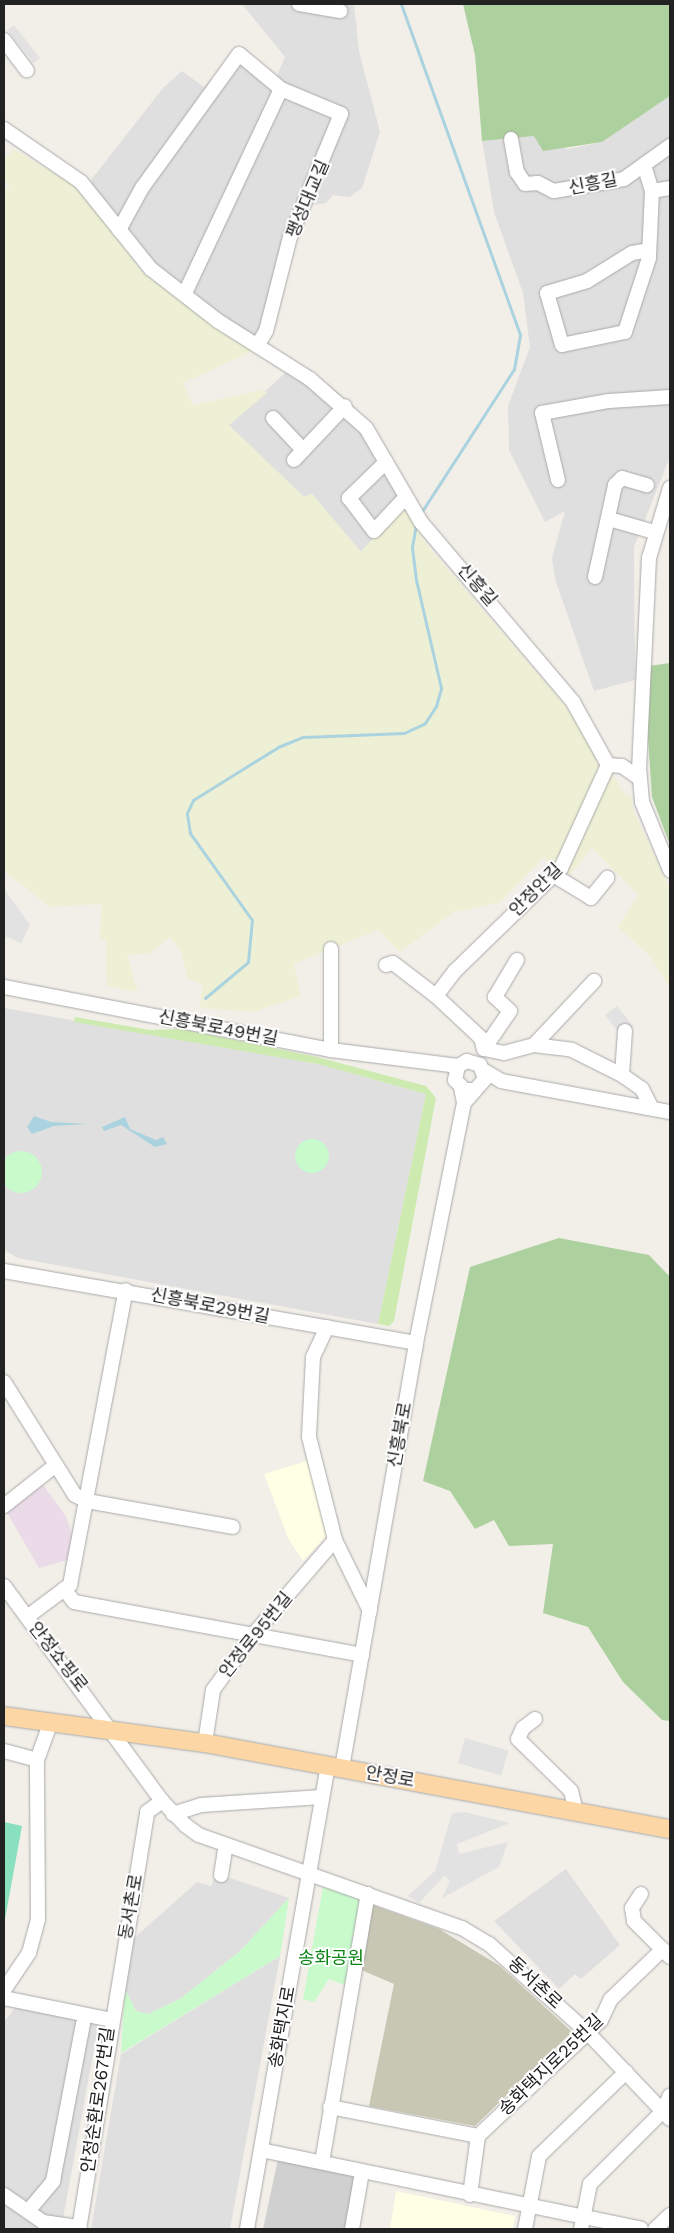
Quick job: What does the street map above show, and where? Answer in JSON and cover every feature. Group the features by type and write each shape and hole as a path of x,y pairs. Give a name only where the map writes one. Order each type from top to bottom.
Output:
{"main road":[{"name":"안정로","path":"4,1705 57,1714 109,1731"},
{"name":"안정로","path":"4,1716 50,1725 205,1743 670,1829"}],"street":[{"path":"299,4 340,11"},
{"path":"4,40 27,70"},
{"name":"팽성대교길","path":"119,230 142,188 239,54 281,89 341,114 290,237 266,331 257,346"},
{"path":"185,293 281,89"},
{"path":"4,129 81,182 151,269 257,346 345,406 294,460"},
{"name":"신흥길","path":"511,139 516,172 525,184 538,183 554,191 624,179 670,146"},
{"path":"644,165 652,191 649,250 625,332 562,344 547,293 587,281 632,253 649,250"},
{"path":"652,191 670,188"},
{"path":"558,480 542,412 609,401 670,397"},
{"name":"신흥길","path":"345,406 366,428 419,520 494,603 529,655 573,702 608,764"},
{"path":"272,418 304,450"},
{"path":"386,462 349,498 374,531 406,498"},
{"path":"595,577 609,520 615,485 622,478 647,485"},
{"path":"670,488 654,532 644,624 639,778 642,802 670,870"},
{"path":"609,520 654,532"},
{"path":"608,764 622,766 639,778"},
{"name":"안정안길","path":"436,996 460,965 555,876 581,830 608,764"},
{"path":"555,876 591,898 607,878"},
{"path":"331,949 331,1050"},
{"path":"458,1066 458,1084 464,1103 479,1087 480,1066 484,1048 510,1011 494,997 518,960"},
{"path":"386,965 393,963 436,996 481,1038 484,1048"},
{"path":"534,1045 594,981"},
{"name":"신흥북로49번길","path":"4,987 331,1050 432,1066"},
{"path":"622,1075 625,1031"},
{"path":"484,1048 504,1053 534,1045 572,1050 622,1075 642,1089 652,1109"},
{"path":"432,1066 458,1084 479,1087 501,1080"},
{"path":"432,1066 480,1066 501,1080 670,1112"},
{"name":"신흥북로","path":"335,1767 362,1655 416,1343 464,1103"},
{"name":"신흥북로29번길","path":"4,1270 126,1290 416,1343"},
{"path":"27,1617 70,1585 126,1290"},
{"path":"327,1327 313,1357 308,1436 335,1540 370,1611"},
{"path":"4,1382 75,1495 87,1501 233,1527"},
{"path":"4,1506 56,1465"},
{"name":"안정로95번길","path":"205,1743 213,1690 252,1636 335,1540"},
{"name":"안정쇼핑로","path":"4,1586 109,1731"},
{"path":"64,1589 74,1602 362,1655"},
{"path":"535,1719 518,1739 571,1791 576,1812"},
{"path":"4,1990 29,1953 38,1919 37,1760 50,1725"},
{"name":"동서촌로","path":"109,1731 173,1814 199,1835 462,1928 497,1949 587,2032 667,2115"},
{"path":"4,1751 37,1760"},
{"name":"송화택지로","path":"247,2229 322,1797 335,1767"},
{"path":"173,1814 201,1805 322,1797"},
{"name":"동서촌로","path":"112,2020 147,1812 162,1801"},
{"path":"221,1874 226,1845"},
{"path":"322,2162 368,1894"},
{"path":"641,1894 632,1908 634,1920 666,1953"},
{"name":"송화택지로25번길","path":"478,2136 606,2015 611,1999 666,1953"},
{"name":"안정순환로267번길","path":"4,1998 112,2020 79,2228"},
{"path":"29,2210 53,2181 83,2024"},
{"path":"525,2229 539,2156 626,2072"},
{"path":"582,2224 590,2184 667,2115 670,2095"},
{"path":"330,2107 478,2136 470,2195"},
{"path":"262,2150 529,2207 582,2224 641,2229"},
{"path":"352,2229 362,2172"},
{"path":"4,2196 29,2210 43,2222 79,2228"},
{"path":"656,2229 670,2215"}],"shaded area":[{"path":"242,4 354,4 359,51 380,132 362,188 350,197 333,195 326,203 313,205 292,247 267,340 248,340 151,269 96,201 91,180 163,88 182,71 204,87 242,47 276,78 285,57"},
{"path":"14,25 40,58 34,63 8,30"},
{"path":"670,96 670,457 634,547 635,680 594,691 555,579 552,558 565,511 545,522 509,450 508,406 530,347 523,293 494,212 482,141 534,136 568,149 602,142"},
{"path":"13,149 72,184 97,207 141,271 255,350 183,383 193,405 263,390 267,393 229,425 304,497 312,494 361,552 405,502 427,545 585,729 626,796 631,796 634,812 670,889 670,988 649,955 618,927 638,895 592,848 571,874 557,873 544,857 499,903 454,912 400,952 378,930 294,964 301,996 253,1012 200,1008 202,985 187,978 181,951 170,937 151,953 127,955 138,992 107,986 106,939 100,939 101,904 50,907 4,871 4,191 10,187 4,179 4,161"},
{"path":"296,363 335,390 369,422 405,502 361,552 312,494 304,497 228,425"},
{"path":"4,889 30,925 21,943 4,936"},
{"path":"617,1006 634,1027 619,1033 605,1015"},
{"path":"4,1008 318,1064 426,1094 378,1324 18,1258 4,1250"},
{"path":"313,1459 329,1533 303,1561 288,1538 264,1474"},
{"path":"41,1482 66,1516 73,1537 68,1560 39,1568 6,1511"},
{"path":"465,1738 508,1750 501,1775 458,1763"},
{"path":"464,1812 510,1823 457,1844 459,1854 508,1842 499,1867 442,1898 450,1881 444,1876 419,1903 408,1896 435,1871 452,1813"},
{"path":"566,1869 620,1945 581,1979 575,1974 559,1989 494,1921"},
{"path":"216,1873 289,1898 239,1952 180,1999 148,2014 136,2011 125,1989 133,1939 197,1882 211,1886"},
{"path":"372,1905 439,1929 500,1966 572,2032 475,2126 369,2106 394,1984 359,1969"},
{"path":"280,1956 230,2229 91,2229 121,2054"},
{"path":"17,2005 99,2022 61,2229 4,2229 4,2022"},
{"path":"278,2159 354,2174 348,2229 263,2229"},
{"path":"396,2191 515,2216 513,2229 390,2229"}],"green space":[{"path":"463,4 670,4 670,96 602,142 543,151 534,136 482,141 475,55"},
{"path":"670,663 670,845 652,797 648,738 649,666"},
{"path":"75,1017 150,1030 181,1029 317,1057 426,1086 436,1098 394,1321 389,1326 378,1324 426,1094 318,1064 74,1022"},
{"path":"312,1139 324,1144 329,1156 324,1168 312,1173 300,1168 295,1156 300,1144"},
{"path":"25,1151 33,1154 39,1160 42,1172 39,1184 33,1190 17,1193 9,1190 3,1184 0,1168 3,1160 9,1154"},
{"path":"559,1238 649,1255 670,1277 670,1721 662,1720 623,1682 588,1627 543,1613 553,1544 509,1546 494,1520 475,1529 450,1491 423,1481 470,1267"},
{"path":"4,1822 22,1826 5,1919 4,1919"},
{"name":"송화공원","path":"323,1887 361,1898 347,1986 329,1979 314,2002 303,1999"},
{"path":"289,1898 280,1956 121,2053 125,1989 136,2011 148,2014 180,1999 239,1952"}],"water":[{"path":"34,1116 51,1122 88,1124 54,1126 32,1134 27,1127"},
{"path":"125,1117 130,1129 156,1140 163,1137 167,1144 155,1147 121,1125 104,1131 102,1127"}],"waterway":[{"path":"401,4 520,335 514,369 421,513"},
{"path":"205,998 248,962 252,920 190,833 187,813 193,800 278,747 303,737 404,733 425,723 436,706 441,688 416,580 412,547 416,524"}]}
